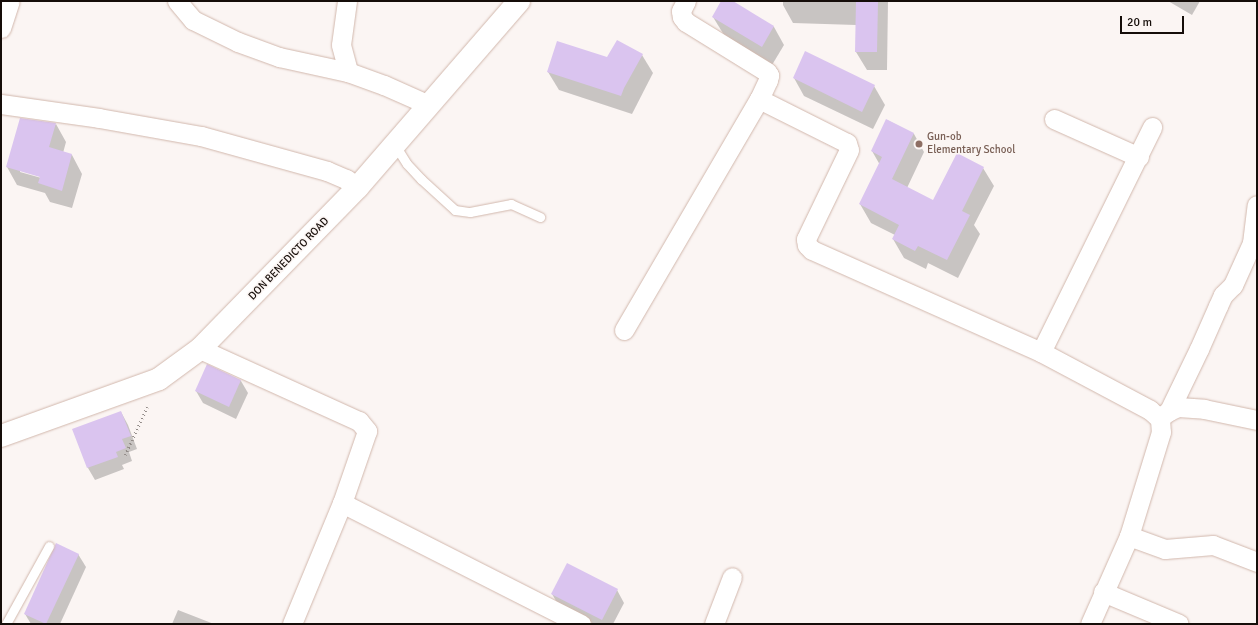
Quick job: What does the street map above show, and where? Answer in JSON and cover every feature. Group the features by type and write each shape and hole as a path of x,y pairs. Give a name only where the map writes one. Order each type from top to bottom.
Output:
{"street":[{"path":"1,28 10,1"},
{"path":"176,1 193,20 238,42 279,58 348,72 384,85 430,105"},
{"path":"347,1 341,45 348,72"},
{"name":"DON BENEDICTO ROAD","path":"1,436 159,379 200,349 358,187 519,1"},
{"path":"624,330 759,99 769,75 767,72 686,22 682,18 681,11 686,1"},
{"path":"759,99 842,140 847,144 849,150 806,239 812,250 1041,352 1150,410 1164,415 1178,408 1204,409 1257,420"},
{"path":"1,104 99,118 201,136 326,171 346,179 358,187"},
{"path":"1054,119 1139,157"},
{"path":"1041,352 1139,157 1152,127"},
{"path":"1090,624 1103,592 1130,536 1161,432 1164,415 1199,349 1223,296 1233,285 1252,243 1257,205"},
{"path":"200,349 359,421 367,431 342,503 297,622"},
{"path":"342,503 581,624"},
{"path":"1130,536 1166,549 1213,545 1257,562"},
{"path":"714,624 732,577"},
{"path":"1103,592 1178,624"}],"lane":[{"path":"395,145 407,164 455,210 470,212 511,204 540,217"},
{"path":"6,624 49,546"}],"path":[{"path":"125,455 159,379"}],"building":[{"path":"721,1 733,1 774,26 762,47 712,17"},
{"path":"856,1 878,1 877,52 855,52"},
{"path":"617,40 643,54 621,96 547,72 557,41 607,57"},
{"path":"805,51 875,85 862,112 793,78"},
{"path":"20,118 56,123 49,147 72,154 62,191 38,183 40,177 6,167"},
{"path":"886,119 914,133 892,179 933,200 957,153 984,167 962,211 970,215 947,260 918,246 915,251 892,239 899,225 859,204 882,157 871,151"},
{"path":"207,364 241,380 229,407 195,391"},
{"path":"121,411 131,436 122,439 126,448 116,452 118,457 87,468 72,429"},
{"path":"56,543 79,554 46,624 24,614"},
{"path":"567,563 618,589 602,620 551,594"}],"place":[{"name":"Gun-ob Elementary School","path":"919,144"}]}
